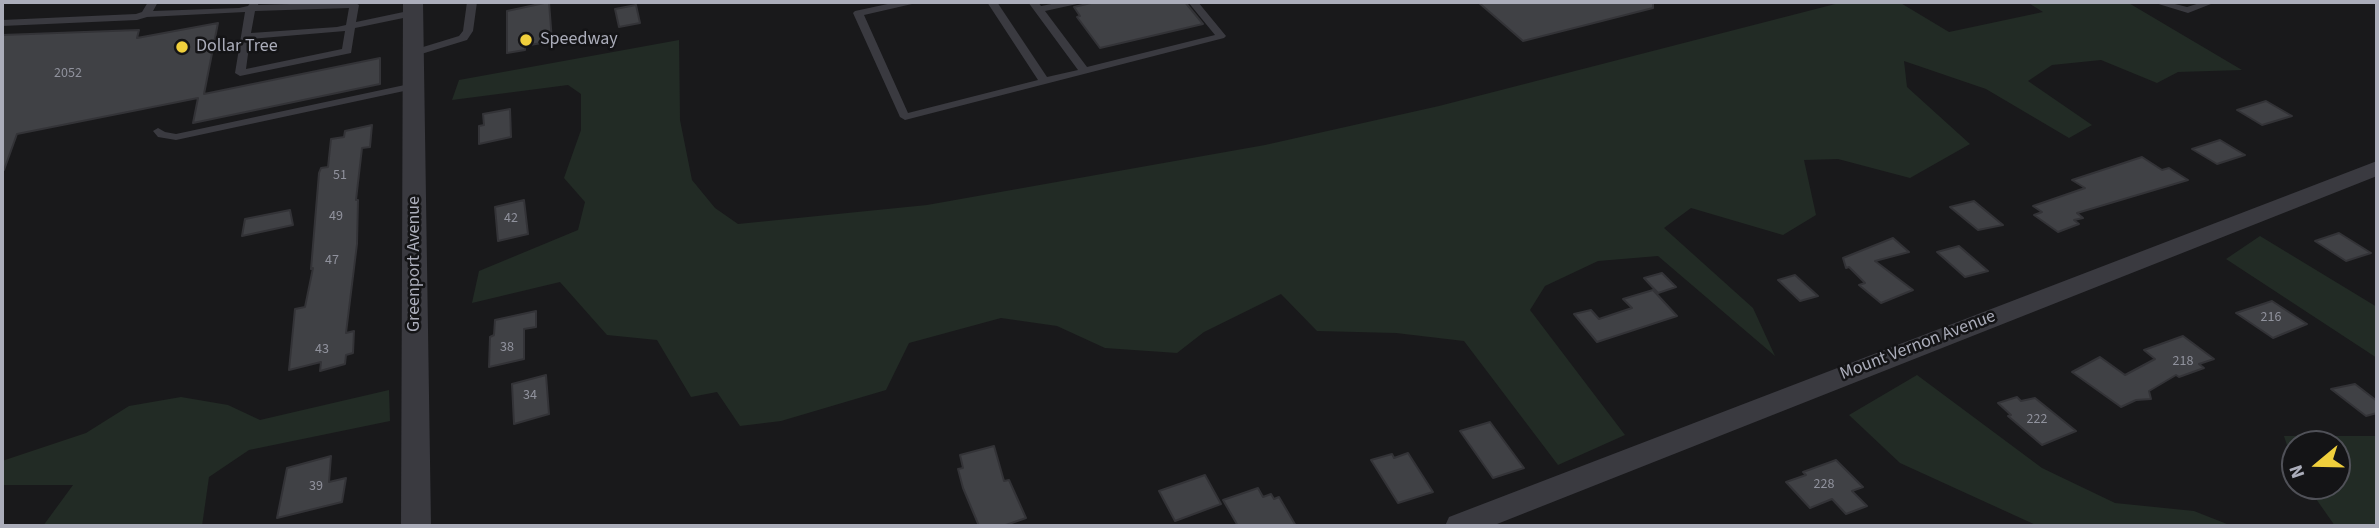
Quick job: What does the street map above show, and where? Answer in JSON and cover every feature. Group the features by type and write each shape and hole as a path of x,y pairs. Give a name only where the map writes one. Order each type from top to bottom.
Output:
{"street":[{"name":"Greenport Avenue","path":"413,7 416,526"},
{"name":"Mount Vernon Avenue","path":"1460,526 2377,168"}],"lane":[{"path":"146,14 153,2"},
{"path":"414,53 463,38 468,31 472,2"},
{"path":"909,2 858,13 905,117 1221,36 1193,2"},
{"path":"992,2 1045,82"},
{"path":"1036,6 1074,2"},
{"path":"2157,2 2188,10 2211,2"},
{"path":"2,23 137,17 253,5 354,5 347,51 240,73 253,5"},
{"path":"1036,6 1085,72"},
{"path":"245,36 337,30 413,7"},
{"path":"158,131 162,135 176,137 414,86"}],"shaded area":[{"path":"1843,2 1899,2 1949,32 2043,12 2027,2 2127,2 2242,70 2178,72 2157,83 2101,60 2052,65 2028,81 2092,125 2069,138 1986,89 1904,61 1907,87 1970,144 1910,178 1838,159 1804,160 1816,215 1783,235 1691,208 1664,228 1753,308 1775,356 1658,256 1598,261 1545,286 1530,310 1625,435 1558,465 1464,341 1396,333 1317,331 1281,294 1204,332 1177,353 1105,348 1057,326 1001,318 909,343 886,390 781,421 740,426 717,392 691,397 657,340 607,335 560,282 472,303 479,271 578,230 585,202 564,178 581,130 581,94 568,85 452,100 459,80 679,40 680,120 692,180 715,208 738,224 927,205 1265,145 1439,106"},
{"path":"2260,236 2377,307 2377,358 2226,259"},
{"path":"1917,375 2042,468 2115,503 2194,511 2232,526 2038,526 1900,463 1849,415"},
{"path":"389,390 390,421 249,450 209,477 202,526 43,526 73,485 2,485 2,461 86,433 129,406 181,397 228,405 260,420"},
{"path":"2351,436 2377,436 2377,526 2335,526 2317,500 2351,500"}],"building":[{"path":"549,2 552,41 525,46 525,50 507,53 507,11"},
{"path":"1095,2 1185,2 1203,24 1100,48 1077,17 1080,16 1074,7"},
{"path":"1478,2 1653,2 1653,8 1523,41"},
{"path":"636,5 640,23 619,27 615,9"},
{"path":"218,23 204,94 380,58 380,84 193,123 198,98 17,134 4,170 2,169 2,35 139,30 137,38"},
{"path":"2266,101 2292,116 2262,125 2237,110"},
{"path":"510,109 511,137 479,144 479,126 484,125 483,114"},
{"path":"372,125 370,147 362,148 356,200 357,244 346,333 354,331 353,353 346,355 345,364 320,371 321,362 289,370 295,309 305,307 313,268 311,269 319,173 321,168 328,167 331,139 344,137 345,131"},
{"path":"2220,140 2245,155 2217,164 2192,149"},
{"path":"2142,157 2162,170 2169,168 2188,180 2077,213 2083,218 2074,220 2079,224 2058,232 2034,215 2042,212 2033,206 2085,188 2072,180"},
{"path":"524,200 528,234 498,241 495,207"},
{"path":"1974,201 2003,225 1978,230 1950,207"},
{"path":"290,210 293,225 242,236 245,219"},
{"path":"2339,233 2371,253 2346,261 2315,241"},
{"path":"1893,238 1909,252 1875,261 1913,290 1881,303 1859,285 1865,283 1849,267 1846,268 1843,258"},
{"path":"1959,246 1988,271 1965,277 1937,252"},
{"path":"1662,273 1676,287 1658,293 1644,278"},
{"path":"1795,275 1818,296 1800,301 1778,280"},
{"path":"1653,290 1677,316 1597,342 1574,314 1591,310 1599,319 1632,308 1623,299"},
{"path":"2272,301 2307,324 2273,338 2236,313"},
{"path":"536,311 536,327 524,329 524,359 489,367 490,337 494,335 495,320"},
{"path":"2183,336 2214,359 2199,364 2204,368 2179,377 2176,375 2149,391 2151,399 2136,400 2121,407 2072,372 2100,357 2125,375 2155,359 2144,350"},
{"path":"546,375 549,414 514,424 512,384"},
{"path":"2355,384 2377,401 2377,413 2366,416 2331,389"},
{"path":"2017,397 2021,401 2035,398 2076,431 2042,445 2008,416 2011,415 1998,403"},
{"path":"1490,422 1524,468 1493,478 1460,431"},
{"path":"994,446 1004,481 1009,480 1026,518 1003,526 979,526 963,488 958,469 963,468 960,455"},
{"path":"1408,453 1433,492 1398,503 1371,460 1392,454 1394,458"},
{"path":"331,456 329,482 346,478 342,502 277,518 287,468"},
{"path":"1836,460 1863,487 1852,491 1867,506 1846,514 1832,499 1810,508 1786,482 1806,475 1803,472"},
{"path":"1205,475 1221,504 1175,521 1159,491"},
{"path":"1258,488 1263,497 1271,494 1274,499 1279,497 1296,526 1238,526 1223,500"}],"place":[{"name":"Speedway","path":"526,40"},
{"name":"Dollar Tree","path":"182,47"}]}
